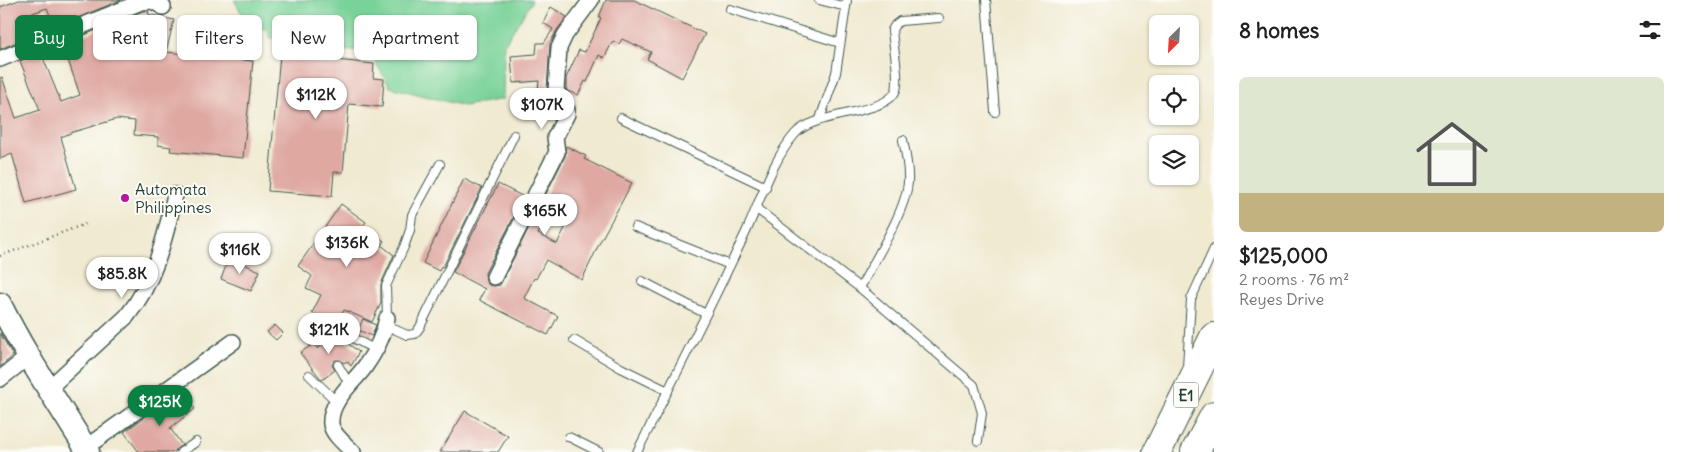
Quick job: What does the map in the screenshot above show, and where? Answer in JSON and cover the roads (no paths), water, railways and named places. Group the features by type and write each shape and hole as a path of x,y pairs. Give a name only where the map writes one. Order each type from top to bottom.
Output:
{"highway":[{"name":"E1","path":"1158,452 1214,338"},
{"name":"E1","path":"1158,452 1214,363"},
{"name":"E1","path":"1195,452 1214,416"}],"main road":[{"path":"0,304 28,357 86,450"}],"street":[{"path":"494,277 556,152 555,137 567,114 567,110 556,90 559,48 565,35 591,0"},
{"path":"0,59 135,4 153,1 163,7"},
{"path":"49,388 127,316 136,305 147,287 155,266 175,195"},
{"path":"353,452 334,432 331,426 336,402 365,367 386,322"},
{"path":"86,450 233,342"},
{"path":"0,379 28,357"}],"lane":[{"path":"819,0 846,3 836,73 820,119"},
{"path":"986,0 995,112"},
{"path":"730,9 840,43"},
{"path":"637,452 757,209 781,153 796,132 820,119 857,112 889,100 895,92 897,83 892,30 895,25 900,22 939,18"},
{"path":"621,118 766,187"},
{"path":"440,164 412,216 410,230 404,247 386,286 386,322 407,335 415,334 420,327 514,135"},
{"path":"860,288 899,213 906,191 908,184 907,158 903,140"},
{"path":"757,209 860,288 974,385 982,413 978,441"},
{"path":"635,227 730,265"},
{"path":"1187,368 1191,298 1214,249"},
{"path":"642,281 706,314"},
{"path":"349,336 374,349"},
{"path":"574,340 621,368 668,391"},
{"path":"338,365 350,385"},
{"path":"309,375 336,402"},
{"path":"569,437 599,452"},
{"path":"182,452 196,442"}],"place":[{"name":"Automata Philippines","path":"125,198"}]}
